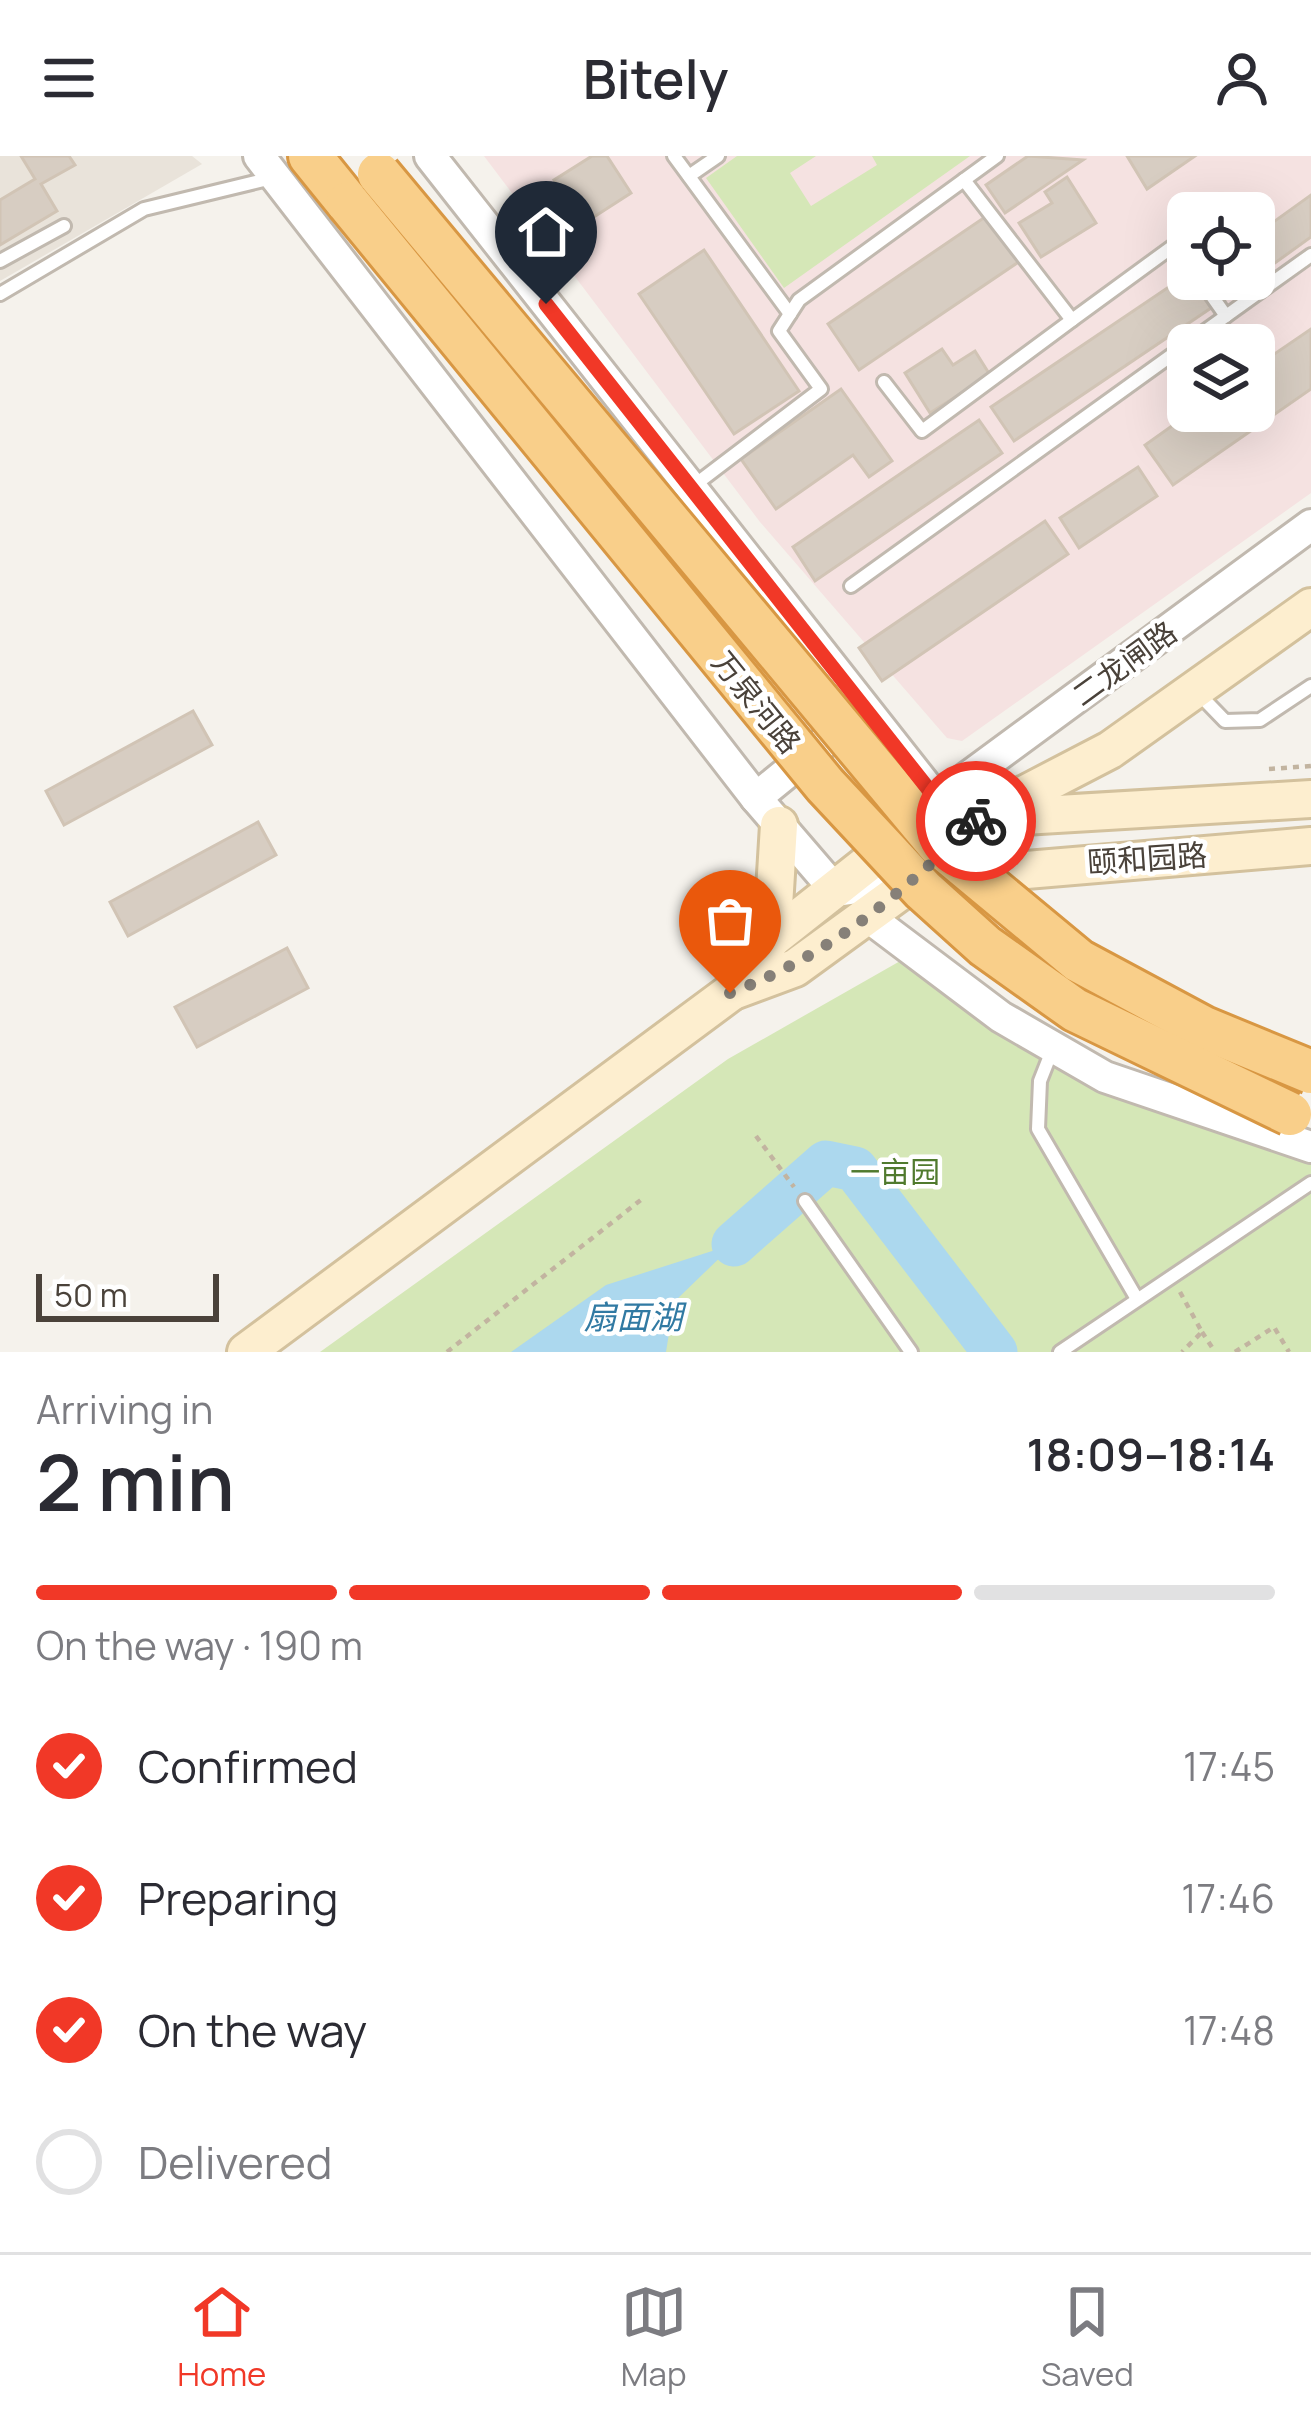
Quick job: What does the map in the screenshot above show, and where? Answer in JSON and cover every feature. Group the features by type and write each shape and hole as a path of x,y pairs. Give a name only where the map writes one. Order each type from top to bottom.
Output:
{"highway":[{"name":"万泉河路","path":"282,163 348,202 825,785 923,890 985,946 1076,1010 1311,1119"},
{"name":"万泉河路","path":"372,165 938,844 1079,961 1204,1028 1311,1072"}],"main road":[{"name":"二龙闸路","path":"916,880 979,818 1110,750 1311,607"},
{"path":"730,993 772,939 836,891 937,800"},
{"name":"颐和园路","path":"979,818 1311,800"},
{"path":"768,812 772,939"},
{"name":"颐和园路","path":"916,880 1311,846"},
{"path":"245,1352 730,993 795,968 916,880"}],"street":[{"path":"430,156 937,800 979,818"},
{"name":"万泉河路","path":"282,163 768,812 836,891"},
{"name":"二龙闸路","path":"937,800 1311,525"},
{"path":"768,812 807,756 864,709"},
{"path":"807,756 916,880"},
{"path":"836,891 916,880"},
{"path":"867,916 1001,1017 1106,1077 1311,1147"}],"lane":[{"path":"674,156 790,314"},
{"path":"689,176 718,156"},
{"path":"691,488 821,389 779,331 799,300 997,156"},
{"path":"0,294 144,209 282,163"},
{"path":"964,180 1072,320"},
{"path":"0,261 64,226"},
{"path":"884,382 922,430 1167,251"},
{"path":"851,586 1311,255"},
{"path":"1215,300 1226,316"},
{"path":"1195,690 1225,721 1243,721 1260,720 1311,686"},
{"path":"1054,1047 1040,1081 1038,1129 1137,1299"},
{"path":"1060,1352 1311,1183"},
{"path":"805,1201 911,1352"}],"path":[{"path":"756,1136 787,1178"},
{"path":"447,1352 642,1199"},
{"path":"1172,1276 1215,1352"},
{"path":"1235,1352 1274,1328 1289,1352"},
{"path":"1182,1352 1202,1332"}],"shaded area":[{"path":"0,156 192,156 202,164 0,281"},
{"path":"484,156 1311,156 1311,493 962,741 947,738 760,522"}],"green space":[{"path":"737,156 816,156 790,173 811,206 877,165 872,156 970,156 784,288 706,178"},
{"name":"一亩园","path":"909,956 947,991 1311,1153 1311,1352 320,1352 728,1059"}],"water":[{"name":"扇面湖","path":"734,1244 674,1302 666,1352 511,1352 606,1285"}],"building":[{"path":"21,156 69,156 75,165 41,184 57,211 0,245 0,200 35,179"},
{"path":"592,156 607,156 631,193 583,224 554,180"},
{"path":"1028,156 1083,160 1005,213 986,185"},
{"path":"1127,156 1195,156 1147,189"},
{"path":"1067,177 1096,223 1041,257 1019,223 1052,203 1045,192"},
{"path":"1311,195 1311,237 1275,263 1275,221"},
{"path":"988,215 1020,261 859,370 828,324"},
{"path":"704,250 799,391 734,434 639,294"},
{"path":"1167,288 1167,300 1206,300 1211,308 1187,324 1167,324 1167,338 1014,441 991,407"},
{"path":"1311,329 1311,389 1275,414 1275,354"},
{"path":"942,349 953,365 975,351 990,375 930,413 905,373"},
{"path":"841,389 892,461 869,477 853,455 776,509 741,459"},
{"path":"979,420 1002,453 815,581 793,547"},
{"path":"1167,429 1249,432 1173,485 1145,445"},
{"path":"1138,467 1157,496 1079,548 1060,518"},
{"path":"1045,521 1068,554 882,681 859,648"},
{"path":"193,711 212,745 64,825 46,791"},
{"path":"258,822 276,855 128,936 110,902"},
{"path":"287,948 308,988 197,1047 175,1007"}],"waterway":[{"path":"734,1244 826,1163 855,1169 995,1352"}],"way so far":[{"path":"730,993 795,968 916,880 976,821"}],"route":[{"path":"546,304 937,800 979,818 976,821"}]}
